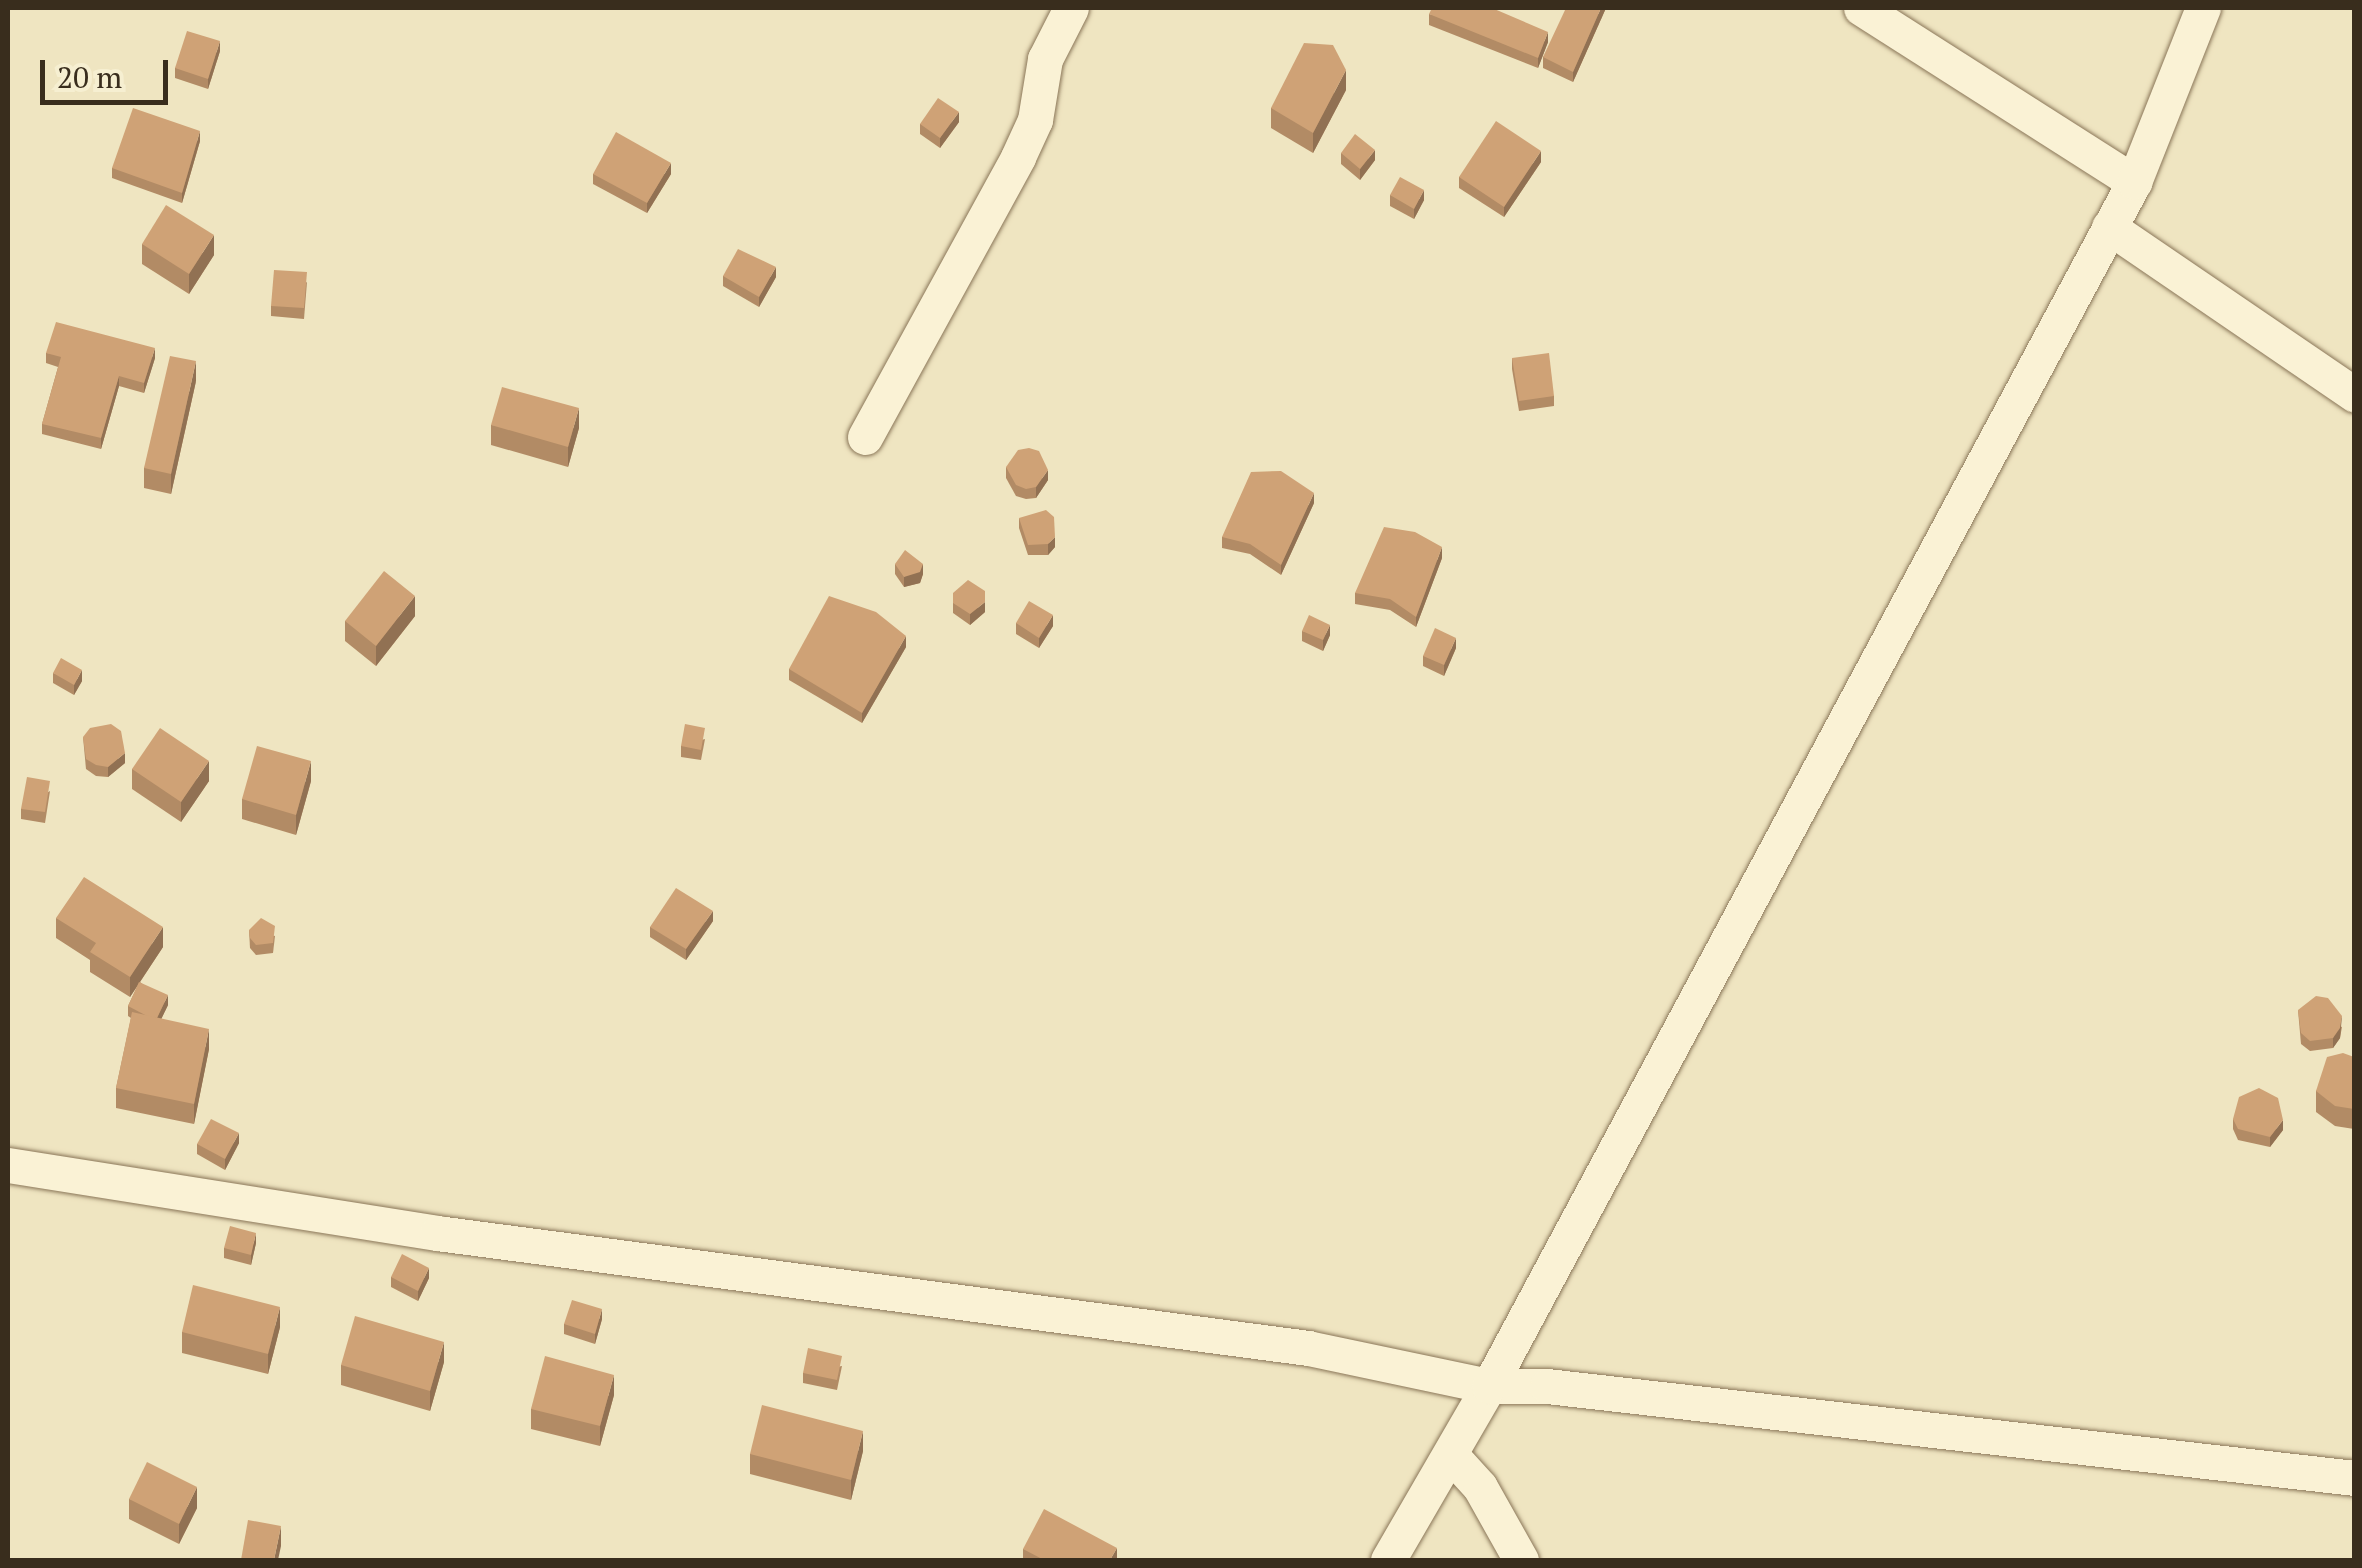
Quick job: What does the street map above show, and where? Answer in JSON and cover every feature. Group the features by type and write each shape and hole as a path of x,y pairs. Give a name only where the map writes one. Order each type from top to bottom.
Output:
{"street":[{"path":"865,437 1018,157 1034,120 1046,59 1071,8"},
{"path":"1862,8 2134,182"},
{"path":"1388,1560 1489,1386 2134,182 2202,8"},
{"path":"2109,227 2354,394"},
{"path":"8,1165 437,1233 1252,1340 1489,1386 1546,1386 2354,1478"},
{"path":"1451,1455 1480,1487 1521,1560"}],"building":[{"path":"1432,8 1492,8 1548,32 1538,58 1429,14"},
{"path":"1566,8 1601,8 1573,72 1543,57"},
{"path":"187,31 220,41 208,79 175,68"},
{"path":"1304,43 1333,45 1346,70 1313,133 1271,108"},
{"path":"938,98 959,112 940,138 920,124"},
{"path":"133,108 200,131 182,193 112,168"},
{"path":"1496,121 1541,151 1504,207 1459,177"},
{"path":"616,132 671,163 647,203 593,174"},
{"path":"1355,134 1375,150 1360,169 1341,153"},
{"path":"1400,177 1424,190 1414,209 1390,195"},
{"path":"166,205 214,235 189,274 142,244"},
{"path":"738,249 776,267 759,297 723,276"},
{"path":"274,270 307,272 304,308 271,306"},
{"path":"56,322 155,348 144,383 119,376 101,438 42,424 61,357 46,353"},
{"path":"1549,353 1554,396 1519,401 1512,358"},
{"path":"170,356 196,361 171,474 144,468"},
{"path":"502,387 579,408 568,447 491,425"},
{"path":"1018,450 1039,451 1048,470 1036,487 1026,489 1016,485 1006,467"},
{"path":"1281,471 1314,493 1281,565 1250,544 1222,537 1251,472"},
{"path":"1046,510 1054,517 1055,537 1048,544 1028,545 1019,518"},
{"path":"1384,527 1415,532 1442,547 1416,617 1390,599 1355,593"},
{"path":"905,550 923,564 920,572 904,577 895,564"},
{"path":"384,571 415,596 376,646 345,621"},
{"path":"968,580 985,591 985,602 970,614 953,603 953,593"},
{"path":"829,596 876,612 906,636 862,713 789,669"},
{"path":"1029,601 1053,615 1039,638 1016,623"},
{"path":"1309,615 1330,625 1323,640 1302,631"},
{"path":"1435,628 1456,638 1444,665 1423,656"},
{"path":"61,658 82,670 74,685 53,673"},
{"path":"111,724 121,731 125,753 108,767 96,765 86,759 83,737 90,728"},
{"path":"685,724 705,728 701,750 681,746"},
{"path":"160,728 209,761 181,802 132,769"},
{"path":"257,746 311,761 296,815 242,799"},
{"path":"27,777 50,781 45,812 21,809"},
{"path":"84,877 163,927 130,977 90,952 96,943 56,918"},
{"path":"676,888 713,911 686,949 650,927"},
{"path":"261,918 275,926 273,943 256,945 250,938 249,930"},
{"path":"139,982 168,995 157,1018 128,1006"},
{"path":"2316,996 2328,998 2342,1016 2333,1038 2310,1041 2301,1033 2298,1010"},
{"path":"132,1012 209,1029 194,1104 116,1088"},
{"path":"2343,1053 2354,1057 2354,1109 2335,1106 2316,1091 2327,1057"},
{"path":"2259,1088 2278,1098 2283,1120 2270,1137 2238,1129 2233,1119 2239,1097"},
{"path":"211,1119 239,1133 225,1159 197,1144"},
{"path":"230,1226 256,1233 251,1255 224,1248"},
{"path":"402,1254 429,1268 418,1291 391,1277"},
{"path":"193,1285 280,1307 268,1354 182,1332"},
{"path":"572,1300 602,1309 595,1334 564,1324"},
{"path":"355,1316 444,1342 430,1391 341,1365"},
{"path":"808,1348 842,1356 837,1380 803,1373"},
{"path":"545,1356 614,1375 600,1426 531,1409"},
{"path":"762,1405 863,1431 851,1480 750,1454"},
{"path":"147,1462 197,1487 179,1524 129,1499"},
{"path":"1044,1509 1117,1548 1110,1560 1044,1560 1023,1549"},
{"path":"248,1520 281,1526 274,1560 241,1560"}]}
